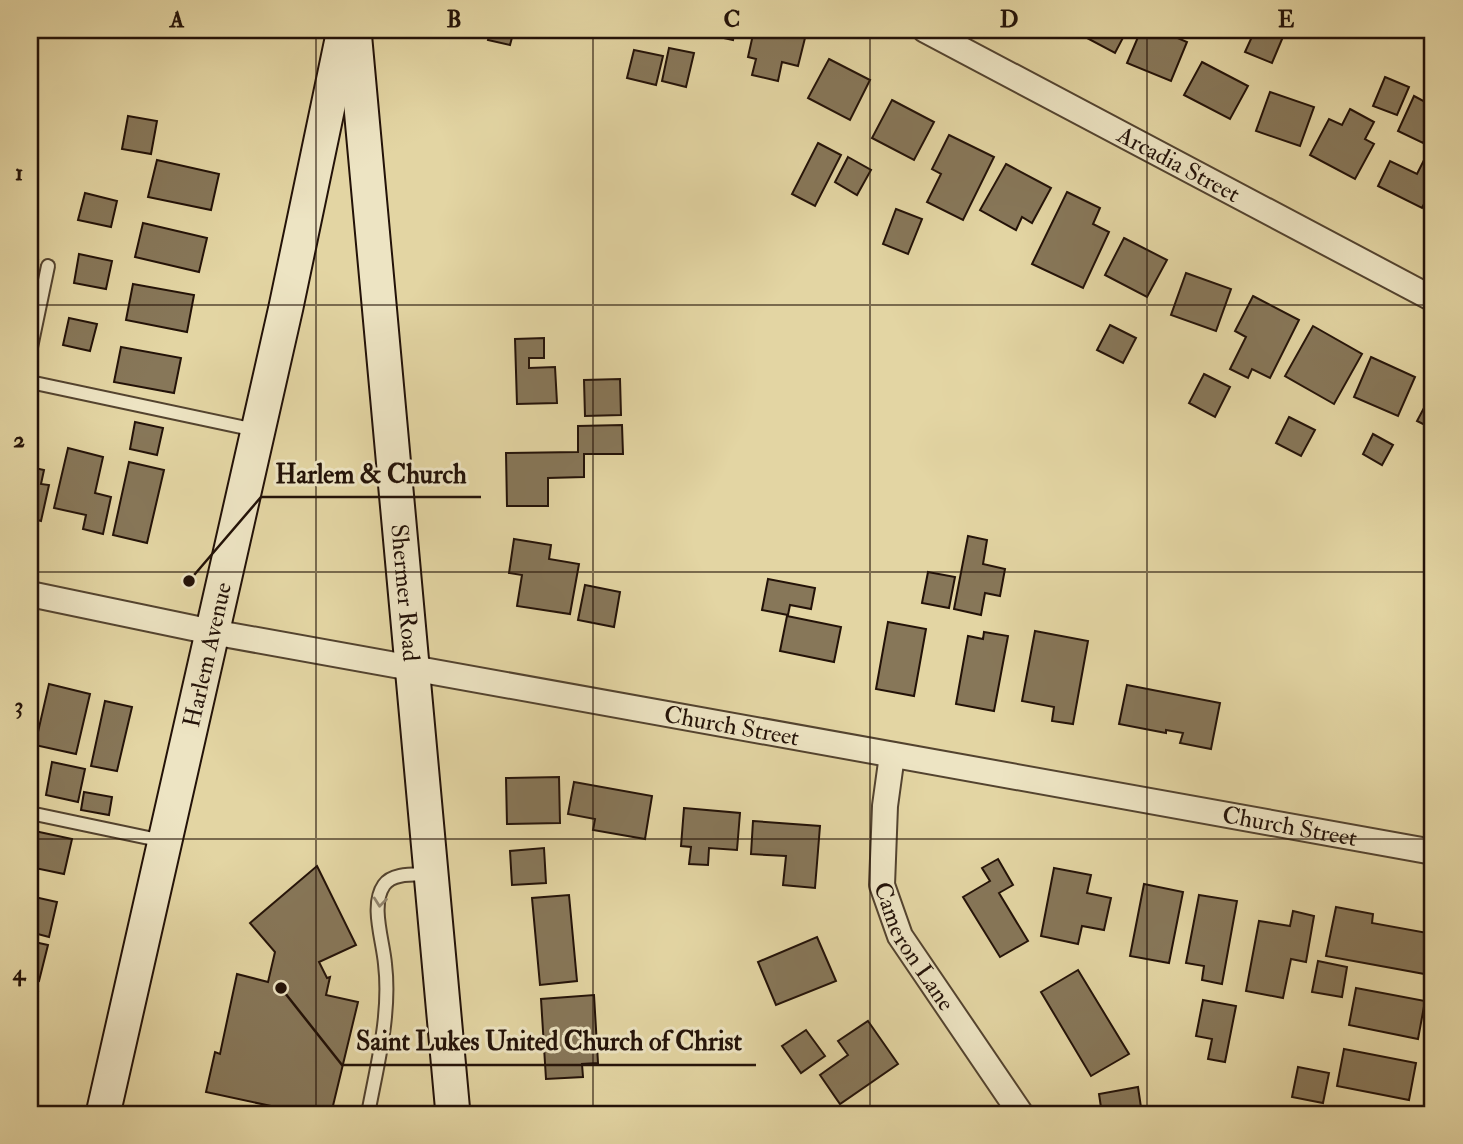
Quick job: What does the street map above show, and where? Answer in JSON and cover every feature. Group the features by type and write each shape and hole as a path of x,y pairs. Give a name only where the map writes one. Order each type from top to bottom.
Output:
{"main road":[{"name":"Harlem Avenue","path":"103,1114 286,307 344,30"},
{"name":"Shermer Road","path":"354,30 453,1114"}],"street":[{"name":"Arcadia Street","path":"925,30 1433,299"},
{"name":"Church Street","path":"30,594 212,632 1433,852"},
{"name":"Cameron Lane","path":"892,755 885,806 882,885 900,936 1021,1114"}],"lane":[{"path":"30,352 48,266"},
{"path":"30,382 258,430"},
{"path":"30,813 165,841"},
{"path":"368,1114 386,1004 386,966 377,905 379,895 387,881 395,877 430,874"}],"building":[{"path":"491,30 514,30 510,45 488,40"},
{"path":"687,30 735,30 733,40"},
{"path":"754,30 807,30 798,66 782,62 778,81 752,75 756,59 748,57"},
{"path":"1072,30 1127,30 1115,53"},
{"path":"1141,30 1159,30 1187,42 1171,81 1127,63"},
{"path":"1255,30 1285,32 1272,63 1245,52"},
{"path":"669,48 694,53 686,87 662,81"},
{"path":"634,50 663,56 656,85 627,78"},
{"path":"829,59 870,80 850,120 808,98"},
{"path":"1202,62 1248,86 1230,119 1184,95"},
{"path":"1385,77 1409,87 1397,115 1373,106"},
{"path":"1270,92 1314,107 1300,146 1256,131"},
{"path":"1414,96 1433,106 1433,122 1423,143 1398,131"},
{"path":"892,100 934,122 914,160 872,138"},
{"path":"1350,109 1374,122 1365,139 1374,144 1355,179 1310,155 1329,119 1342,125"},
{"path":"128,116 157,121 151,154 122,149"},
{"path":"949,135 994,157 963,220 927,202 941,174 932,169"},
{"path":"818,143 841,155 815,206 792,194"},
{"path":"848,157 871,170 857,195 835,182"},
{"path":"1425,158 1433,162 1433,186 1422,208 1378,186 1390,161 1417,174"},
{"path":"157,160 219,174 211,210 148,197"},
{"path":"1006,164 1051,188 1032,223 1022,217 1016,230 980,210"},
{"path":"1067,192 1100,208 1093,224 1109,232 1083,288 1032,264"},
{"path":"85,193 117,201 111,227 78,220"},
{"path":"896,209 922,219 908,254 883,244"},
{"path":"143,223 207,238 199,272 135,257"},
{"path":"1124,238 1167,260 1147,297 1105,275"},
{"path":"79,254 112,261 106,289 74,283"},
{"path":"30,258 38,260 32,289 30,289"},
{"path":"1186,273 1231,289 1216,331 1171,315"},
{"path":"133,284 194,295 187,332 126,320"},
{"path":"1253,296 1299,320 1270,378 1252,369 1248,378 1230,369 1246,337 1235,331"},
{"path":"69,318 97,324 90,351 63,345"},
{"path":"1110,325 1136,338 1123,363 1097,350"},
{"path":"1313,326 1362,354 1334,404 1285,376"},
{"path":"544,338 544,358 529,358 529,368 555,367 557,403 517,404 515,339"},
{"path":"121,347 181,358 174,393 114,382"},
{"path":"1371,357 1415,377 1398,416 1354,397"},
{"path":"1204,374 1230,387 1215,417 1189,403"},
{"path":"620,379 621,415 585,416 584,380"},
{"path":"1433,391 1433,429 1417,421"},
{"path":"1289,417 1315,430 1301,456 1276,443"},
{"path":"135,422 163,428 157,455 130,449"},
{"path":"622,425 623,454 584,454 584,477 548,478 548,506 507,506 506,453 578,452 578,426"},
{"path":"1373,434 1393,445 1382,465 1363,454"},
{"path":"68,448 103,457 95,493 111,497 103,534 83,529 86,515 54,508"},
{"path":"129,462 164,470 147,543 113,535"},
{"path":"30,467 44,470 41,484 49,485 41,521 30,518"},
{"path":"968,536 987,540 983,564 1005,569 1000,596 985,593 981,615 954,609"},
{"path":"514,539 551,545 549,559 579,564 570,614 517,606 522,575 509,573"},
{"path":"928,572 955,577 949,608 922,603"},
{"path":"768,579 815,588 811,609 790,605 788,615 762,610"},
{"path":"585,585 620,592 614,627 578,620"},
{"path":"787,616 841,627 834,662 780,651"},
{"path":"888,622 926,629 914,696 876,689"},
{"path":"1035,631 1088,641 1073,724 1052,721 1054,707 1022,701"},
{"path":"984,632 1008,636 994,711 956,704 968,636 983,639"},
{"path":"30,681 37,683 30,715"},
{"path":"49,684 90,694 76,754 35,745"},
{"path":"1127,685 1220,703 1211,749 1180,743 1183,733 1166,730 1166,733 1119,724"},
{"path":"105,701 132,707 117,771 91,766"},
{"path":"52,762 85,769 78,802 46,795"},
{"path":"559,777 560,823 507,824 506,778"},
{"path":"574,782 652,796 645,839 593,830 595,819 568,814"},
{"path":"84,792 112,797 109,815 81,810"},
{"path":"684,808 740,813 737,850 709,848 708,865 689,864 691,847 681,846"},
{"path":"753,821 820,826 815,888 783,885 786,856 751,854"},
{"path":"30,830 72,839 64,874 30,867"},
{"path":"544,848 546,883 512,885 510,851"},
{"path":"998,859 1013,885 999,893 1028,941 1000,957 963,897 990,881 982,868"},
{"path":"317,866 356,945 319,962 327,978 330,977 326,995 358,1002 331,1114 308,1114 206,1092 215,1052 220,1054 237,974 268,982 275,952 250,923"},
{"path":"1054,868 1091,875 1087,893 1111,898 1104,930 1082,926 1078,944 1041,936"},
{"path":"1144,884 1183,892 1169,963 1130,956"},
{"path":"569,895 577,981 540,985 532,898"},
{"path":"1199,895 1237,901 1222,984 1202,980 1204,966 1186,963"},
{"path":"30,896 57,902 49,937 30,932"},
{"path":"1336,907 1373,914 1372,923 1433,934 1430,975 1326,956"},
{"path":"1293,911 1314,916 1306,962 1291,959 1283,998 1246,991 1259,921 1290,926"},
{"path":"817,937 836,981 776,1005 758,962"},
{"path":"30,941 48,945 39,981 30,978"},
{"path":"1318,961 1347,967 1342,997 1312,992"},
{"path":"1078,970 1129,1054 1091,1076 1041,992"},
{"path":"1356,988 1425,1001 1418,1039 1349,1025"},
{"path":"30,990 38,992 31,1027 30,1027"},
{"path":"594,995 598,1063 582,1064 583,1077 546,1079 541,999"},
{"path":"1203,1000 1236,1006 1225,1062 1208,1059 1212,1039 1196,1036"},
{"path":"868,1021 898,1064 840,1104 820,1075 848,1055 838,1041"},
{"path":"806,1030 825,1056 801,1073 782,1046"},
{"path":"1344,1049 1416,1063 1409,1100 1337,1086"},
{"path":"1298,1067 1329,1073 1323,1103 1292,1097"},
{"path":"1138,1087 1142,1114 1102,1114 1099,1094"}],"place":[{"name":"Harlem & Church","path":"189,581"},
{"name":"Saint Lukes United Church of Christ","path":"281,988"}]}
